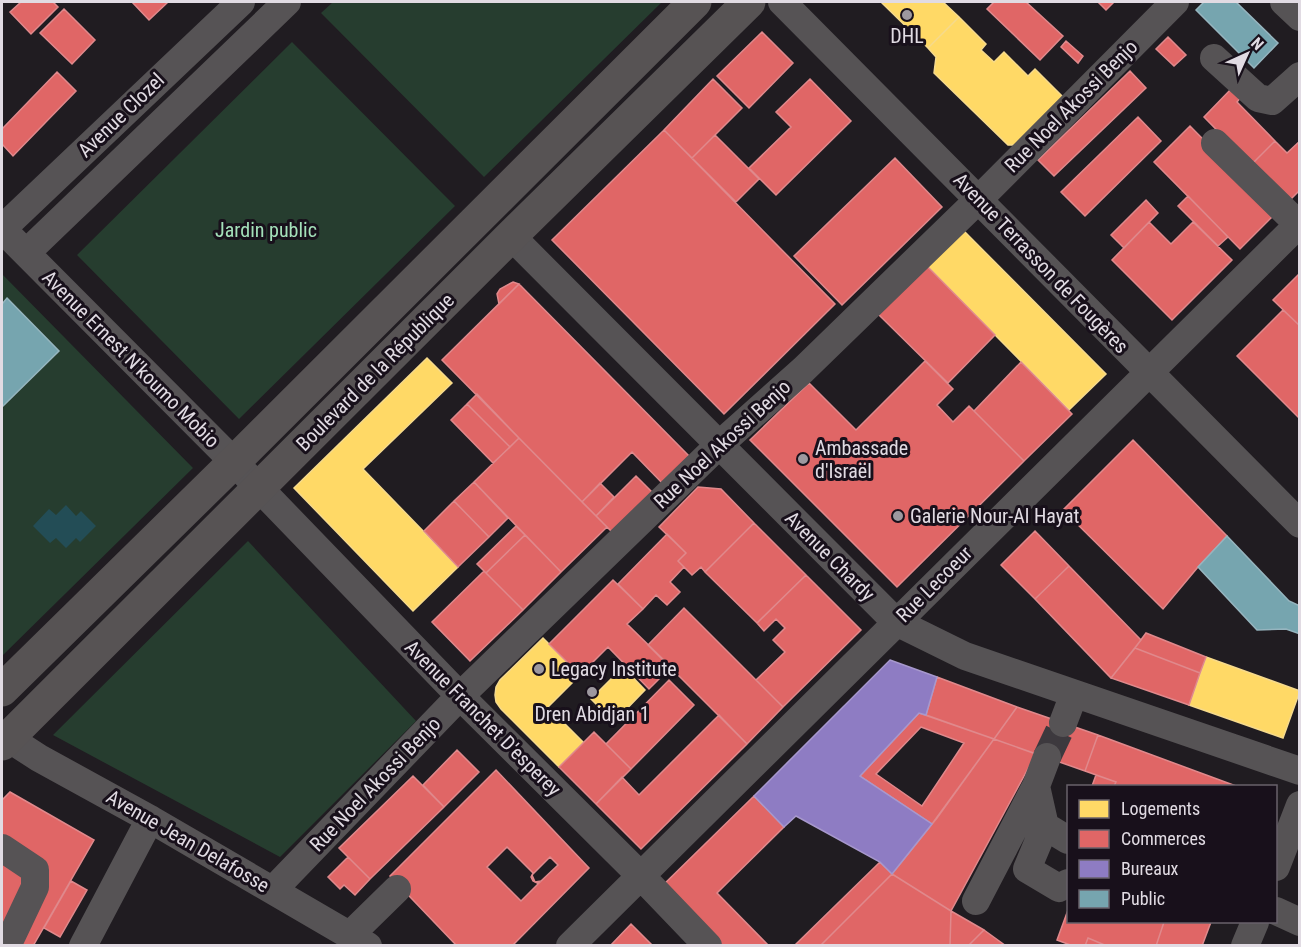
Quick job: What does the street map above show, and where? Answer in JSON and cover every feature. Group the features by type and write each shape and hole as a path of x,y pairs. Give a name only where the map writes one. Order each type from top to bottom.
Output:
{"main road":[{"name":"Boulevard de la République","path":"2,690 695,2"},
{"name":"Boulevard de la République","path":"3,739 259,489 511,236 749,2"}],"street":[{"name":"Avenue Clozel","path":"2,229 241,2"},
{"path":"26,254 287,2"},
{"name":"Avenue Terrasson de Fougères","path":"782,2 1299,524"},
{"name":"Rue Noel Akossi Benjo","path":"273,890 460,696 718,445 803,370 979,199 1175,2"},
{"path":"1284,2 1299,17"},
{"path":"1214,58 1258,98 1266,101 1272,101 1299,76"},
{"path":"1215,143 1299,223"},
{"name":"Rue Lecoeur","path":"570,945 1299,223"},
{"name":"Avenue Ernest N'koumo Mobio","path":"2,229 259,489"},
{"name":"Avenue Chardy","path":"511,236 896,622 965,656 1299,771"},
{"name":"Avenue Franchet D'esperey","path":"259,489 460,696 708,945"},
{"path":"1063,723 1074,694"},
{"name":"Avenue Jean Delafosse","path":"3,739 150,819 359,940"},
{"path":"976,901 1036,786 1047,758"},
{"path":"1036,786 1057,833 1027,869 1059,888 1067,884"},
{"path":"1277,862 1299,806"},
{"path":"83,945 150,819"},
{"path":"2,848 35,870 36,878 35,886 8,944 3,945"},
{"path":"359,940 397,889"},
{"path":"1277,912 1299,922"},
{"path":"1245,945 1253,923"}],"green space":[{"path":"333,2 662,2 484,177 321,13"},
{"name":"Jardin public","path":"292,42 455,206 239,419 77,255"},
{"path":"2,274 193,468 2,656"},
{"path":"248,541 416,721 280,857 53,735"}],"water":[{"path":"66,505 76,516 81,511 96,526 80,542 76,538 66,548 56,538 50,543 33,526 49,509 56,515"}],"building: Logements":[{"path":"881,2 943,2 959,17 928,48"},
{"path":"959,17 986,44 981,50 994,62 1004,52 1028,76 1035,69 1066,100 1021,145 1008,145 934,73 936,57 928,48"},
{"path":"963,230 1106,374 1069,410 927,266"},
{"path":"427,358 452,383 363,469 458,567 413,611 294,488"},
{"path":"543,638 580,675 548,707 584,743 559,767 501,709 496,702 495,695 500,680"},
{"path":"1206,657 1300,691 1283,738 1189,705"},
{"path":"623,667 645,690 614,722 591,699"}],"building: Commerces":[{"path":"21,2 53,2 58,7 31,34 10,12"},
{"path":"132,2 168,2 149,20"},
{"path":"994,2 1026,2 1063,36 1040,60 987,9"},
{"path":"1098,2 1114,2 1106,10"},
{"path":"64,9 95,40 72,64 40,33"},
{"path":"762,32 793,63 749,108 717,76"},
{"path":"1168,37 1186,55 1174,66 1156,49"},
{"path":"1066,41 1083,56 1078,63 1061,47"},
{"path":"1130,71 1146,88 1054,176 1038,160"},
{"path":"57,72 76,91 13,156 2,144 2,129"},
{"path":"713,79 742,108 692,158 664,130"},
{"path":"810,79 851,121 776,195 749,168 791,127 776,112"},
{"path":"1232,88 1241,97 1237,102 1275,141 1251,165 1204,117"},
{"path":"1138,117 1161,141 1085,216 1061,192"},
{"path":"1190,126 1276,213 1240,249 1154,162"},
{"path":"664,130 835,304 724,414 552,240"},
{"path":"715,135 759,179 736,202 692,158"},
{"path":"1275,141 1287,153 1300,141 1300,190 1288,202 1251,165"},
{"path":"895,158 942,207 842,305 794,256"},
{"path":"1188,196 1228,237 1218,246 1178,206"},
{"path":"1146,200 1158,213 1124,248 1111,235"},
{"path":"1149,222 1171,244 1193,222 1232,260 1172,320 1112,260"},
{"path":"927,266 995,335 948,383 878,314"},
{"path":"1300,273 1300,326 1273,300"},
{"path":"513,282 519,284 499,304 497,294 500,289"},
{"path":"519,284 692,459 665,486 632,452 582,502 442,360"},
{"path":"1283,310 1300,326 1300,419 1237,356"},
{"path":"925,361 953,389 937,405 953,422 969,406 1024,461 897,587 750,440 809,383 856,430"},
{"path":"1021,362 1072,414 1024,461 974,411"},
{"path":"477,394 519,438 510,447 467,404"},
{"path":"467,404 510,447 493,463 451,420"},
{"path":"519,438 607,527 561,572 474,482"},
{"path":"1133,440 1227,536 1163,609 1063,510"},
{"path":"636,476 653,493 613,533 596,516"},
{"path":"474,482 508,518 489,537 454,501"},
{"path":"600,483 614,497 596,516 582,502"},
{"path":"698,487 721,489 754,523 705,572 701,567 692,575 678,561 686,553 659,527"},
{"path":"454,501 489,537 458,567 424,531"},
{"path":"754,523 806,575 757,623 705,572"},
{"path":"516,526 525,535 486,573 477,564"},
{"path":"1035,531 1069,566 1035,599 1001,565"},
{"path":"667,534 686,553 678,561 684,567 670,582 680,592 667,605 656,595 643,609 618,584"},
{"path":"525,535 561,572 523,610 486,573"},
{"path":"1069,566 1141,640 1111,678 1035,599"},
{"path":"484,571 523,610 470,661 432,622"},
{"path":"806,575 861,630 783,707 756,680 785,652 773,640 785,628 776,619 764,631 757,623"},
{"path":"613,580 643,609 627,624 671,667 649,689 608,647 580,675 549,644"},
{"path":"684,608 783,707 747,744 648,645"},
{"path":"1146,633 1206,657 1200,673 1135,648"},
{"path":"1135,648 1200,673 1189,705 1111,678"},
{"path":"937,677 1017,707 994,739 926,715"},
{"path":"669,680 694,705 631,769 606,744"},
{"path":"1017,707 1098,735 1085,771 994,739"},
{"path":"919,713 994,739 932,824 860,776","holes":["921,727 964,743 922,806 876,774"]},
{"path":"719,715 747,744 641,849 596,804 622,777 639,795"},
{"path":"594,732 631,769 596,804 559,767"},
{"path":"1098,735 1233,785 1114,785 1116,782 1085,771"},
{"path":"994,739 1036,754 951,911 892,874 937,818"},
{"path":"457,750 479,772 444,807 423,785"},
{"path":"496,770 589,868 512,946 457,946 390,876","holes":["507,847 533,873 531,877 533,881 537,883 541,881 521,901 487,867"]},
{"path":"1096,775 1116,782 1114,785 1092,785"},
{"path":"413,776 444,807 370,879 339,848"},
{"path":"10,792 94,840 33,946 2,946 2,800"},
{"path":"754,796 784,827 717,893 769,946 720,946 654,894"},
{"path":"348,857 370,879 355,895 344,885 340,889 328,877"},
{"path":"550,857 558,865 541,881 535,882 532,875"},
{"path":"880,862 892,874 820,946 794,946"},
{"path":"892,874 951,911 950,946 820,946"},
{"path":"71,881 87,890 60,937 44,928"},
{"path":"951,911 984,930 968,946 950,946"},
{"path":"1067,913 1067,923 1164,923 1156,946 1107,946 1088,938 1085,946 1073,946 1057,940"},
{"path":"1164,923 1211,923 1202,946 1156,946"},
{"path":"631,924 653,946 610,946"},
{"path":"984,930 1006,946 968,946"},
{"path":"1088,938 1107,946 1085,946"}],"building: Bureaux":[{"path":"890,660 937,677 926,715 919,713 860,776 932,824 892,874 880,862 796,816 784,827 754,796"}],"building: Public":[{"path":"1204,2 1236,2 1278,43 1254,68 1196,10"},
{"path":"7,298 59,351 2,407 2,304"},
{"path":"1227,536 1289,601 1300,606 1300,634 1286,629 1257,630 1198,567"}],"tunnel":[{"path":"1047,757 1063,723"}],"place":[{"name":"DHL","path":"907,15"},
{"name":"Ambassade d'Israël","path":"803,459"},
{"name":"Galerie Nour-Al Hayat","path":"898,516"},
{"name":"Legacy Institute","path":"539,669"},
{"name":"Dren Abidjan 1","path":"592,692"}]}
